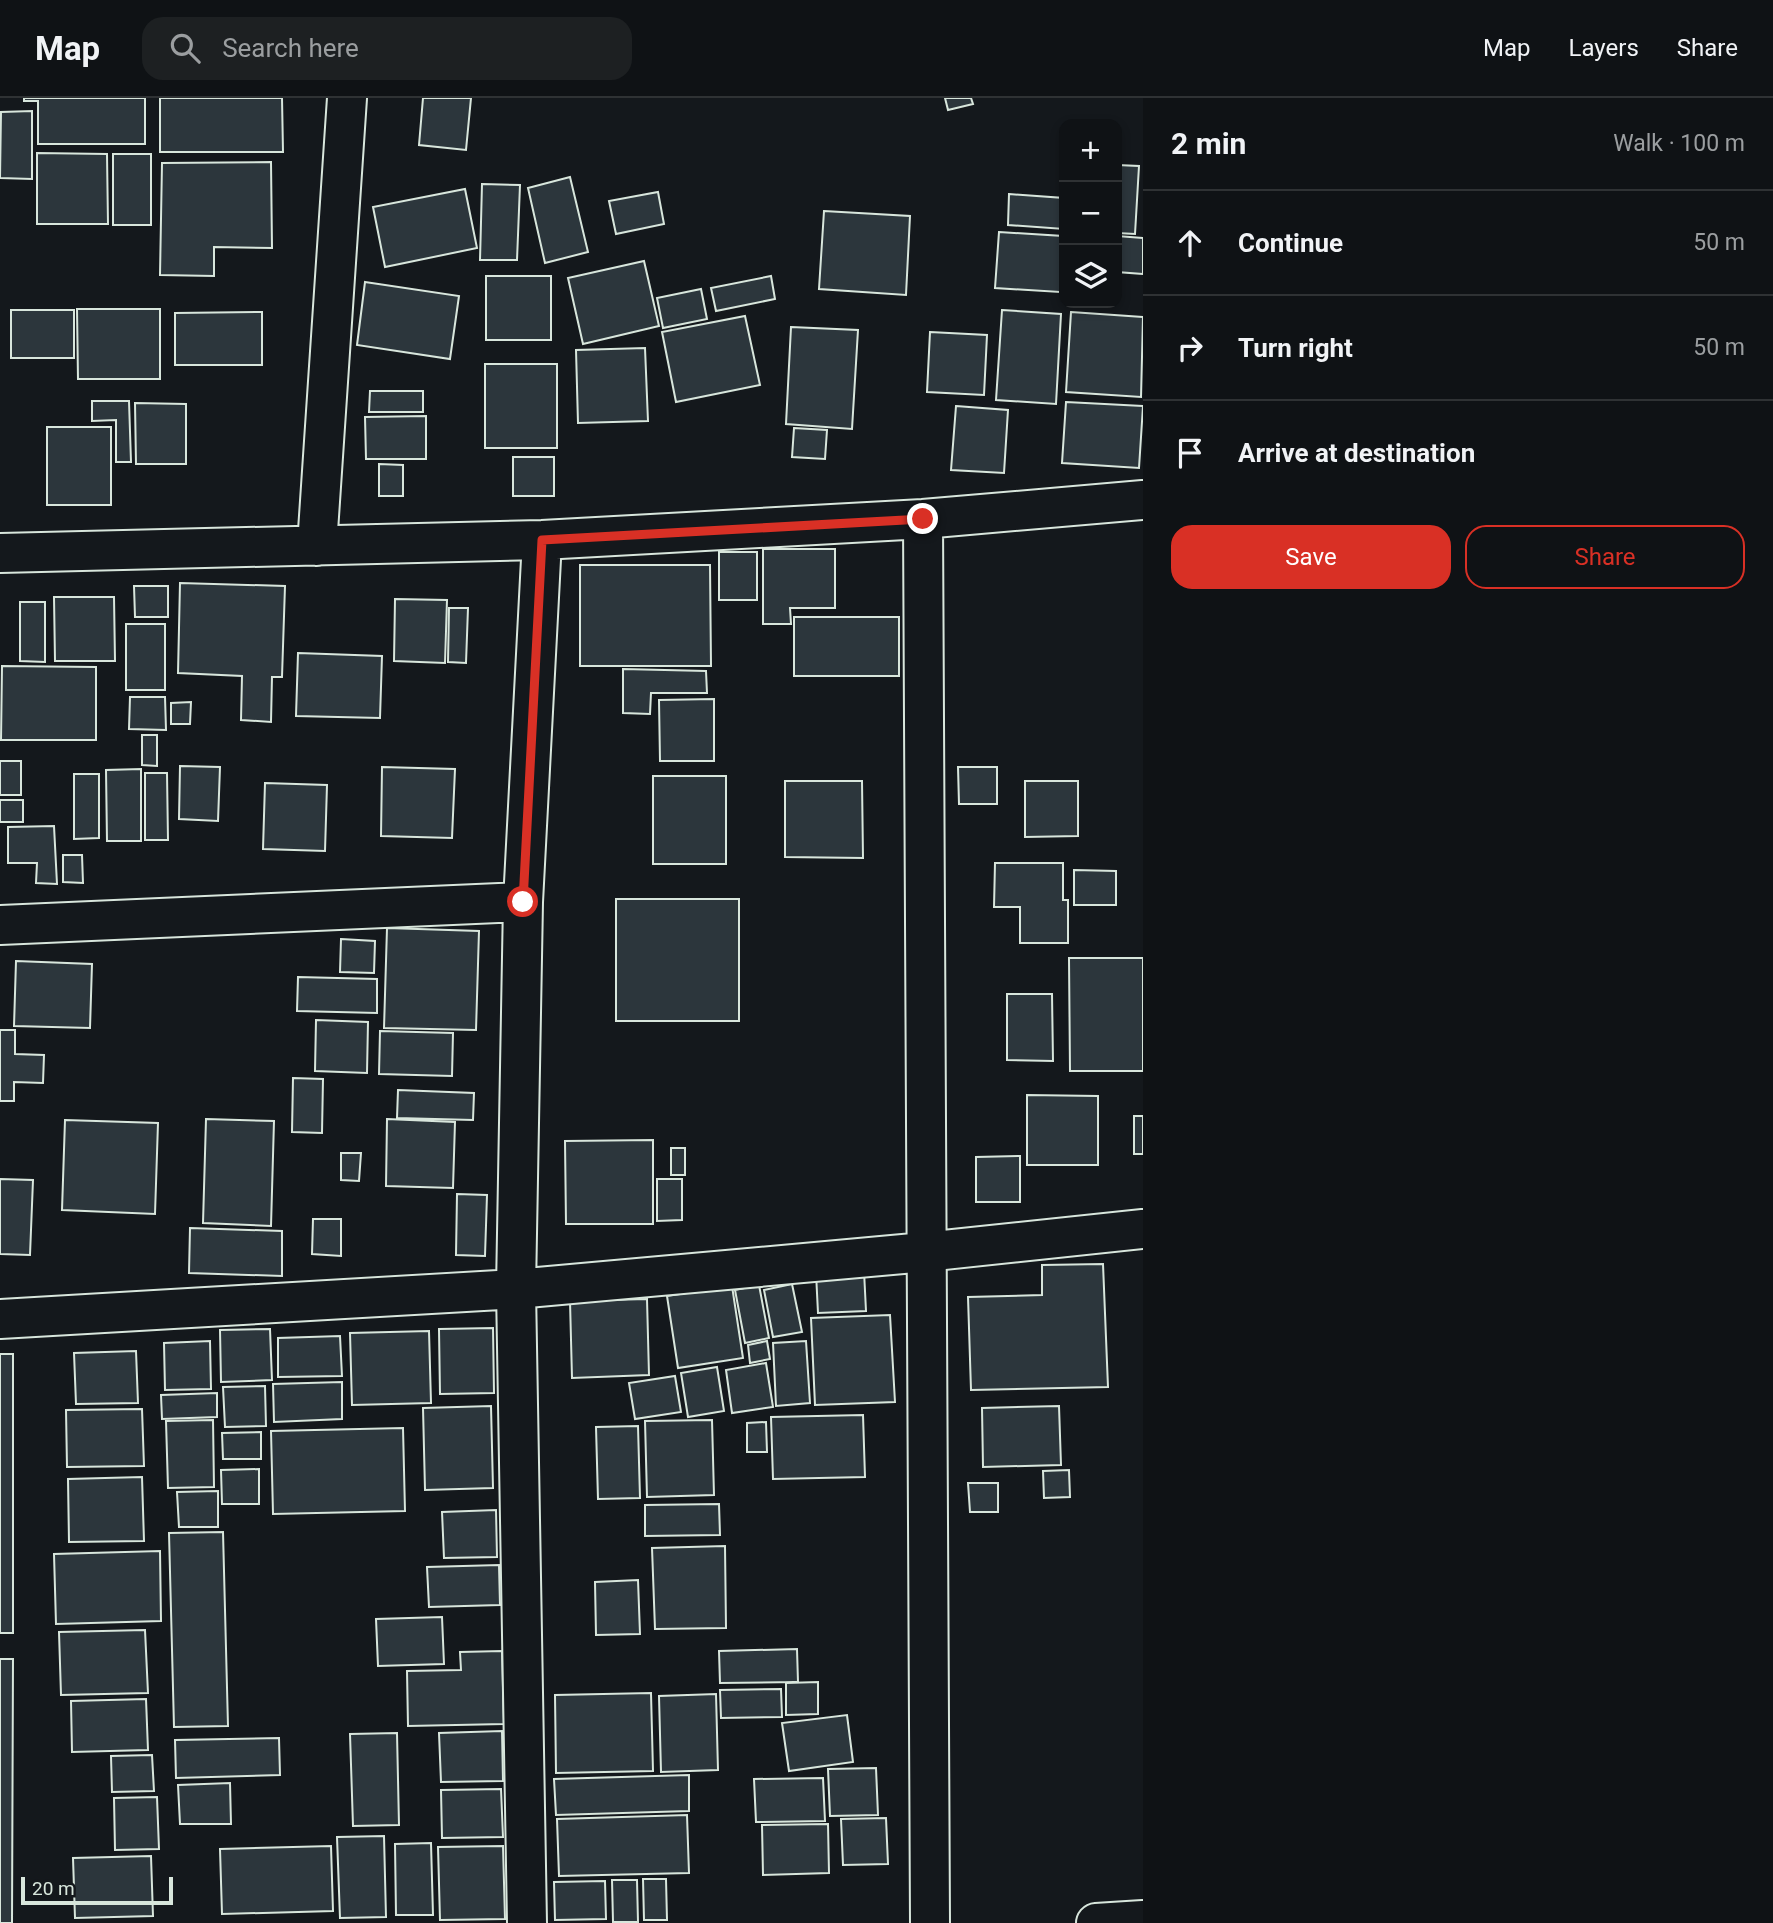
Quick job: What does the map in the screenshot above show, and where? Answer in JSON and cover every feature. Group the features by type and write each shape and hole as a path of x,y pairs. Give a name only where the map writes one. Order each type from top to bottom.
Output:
{"street":[{"path":"317,546 347,98"},
{"path":"0,553 542,540 923,519 1143,500"},
{"path":"923,519 930,1923"},
{"path":"527,1923 516,1289 523,902 542,540"},
{"path":"0,925 523,902"},
{"path":"0,1319 516,1289 925,1252 1143,1229"},
{"path":"1096,1923 1143,1920"}],"building":[{"path":"24,98 145,98 145,144 38,144 38,101 24,101"},
{"path":"160,98 282,98 283,152 160,152"},
{"path":"423,98 471,98 466,150 419,145"},
{"path":"945,98 971,98 973,104 948,110"},
{"path":"32,111 32,179 0,178 1,112"},
{"path":"37,153 107,154 108,224 37,224"},
{"path":"113,154 151,154 151,225 113,225"},
{"path":"271,162 272,248 214,247 214,276 160,275 162,163"},
{"path":"1122,165 1139,166 1135,234 1122,233"},
{"path":"570,177 588,252 545,263 528,188"},
{"path":"482,184 520,185 517,260 480,260"},
{"path":"465,189 477,248 385,267 373,207"},
{"path":"658,192 664,224 616,234 609,201"},
{"path":"1009,194 1059,198 1059,229 1008,225"},
{"path":"824,211 910,216 906,295 819,289"},
{"path":"999,232 1059,236 1059,292 995,288"},
{"path":"1122,236 1143,238 1143,274 1122,272"},
{"path":"644,261 659,326 583,344 568,278"},
{"path":"486,276 551,276 551,340 486,340"},
{"path":"771,276 775,299 716,311 711,288"},
{"path":"365,282 459,296 450,359 357,345"},
{"path":"701,289 707,319 663,328 657,298"},
{"path":"77,309 160,309 160,379 78,379"},
{"path":"11,310 74,310 74,358 11,358"},
{"path":"1002,310 1061,314 1056,404 996,400"},
{"path":"262,312 262,365 175,365 175,313"},
{"path":"1071,312 1143,317 1141,397 1066,392"},
{"path":"745,316 760,385 676,402 662,332"},
{"path":"791,327 858,330 852,429 786,424"},
{"path":"930,332 987,335 984,395 927,392"},
{"path":"645,348 648,421 578,423 576,350"},
{"path":"485,364 557,364 557,448 485,448"},
{"path":"370,391 423,391 423,412 369,412"},
{"path":"92,401 129,401 131,462 116,462 116,420 92,421"},
{"path":"1066,402 1143,406 1139,468 1062,463"},
{"path":"135,403 186,404 186,464 136,464"},
{"path":"956,406 1008,410 1004,473 951,470"},
{"path":"426,416 426,459 366,459 365,417"},
{"path":"47,427 111,427 111,505 47,505"},
{"path":"794,428 827,430 825,459 792,457"},
{"path":"513,457 554,457 554,496 513,496"},
{"path":"379,464 403,465 403,496 379,496"},
{"path":"763,549 835,549 835,608 790,608 791,624 763,624"},
{"path":"719,552 757,552 757,600 719,600"},
{"path":"580,565 710,565 711,666 580,666"},
{"path":"180,583 285,586 282,677 272,677 271,722 241,720 242,676 178,673"},
{"path":"134,586 168,586 168,617 135,617"},
{"path":"54,597 114,597 115,661 55,661"},
{"path":"395,599 447,600 445,663 394,661"},
{"path":"20,602 45,602 45,662 20,661"},
{"path":"449,608 468,608 466,663 448,662"},
{"path":"794,617 899,617 899,676 794,676"},
{"path":"126,624 165,624 165,690 126,690"},
{"path":"298,653 382,656 380,718 296,716"},
{"path":"2,666 96,667 96,740 1,740"},
{"path":"623,669 706,671 707,693 651,693 650,714 623,713"},
{"path":"130,697 165,697 166,730 129,729"},
{"path":"714,699 714,761 660,761 659,700"},
{"path":"191,702 190,724 171,724 171,703"},
{"path":"142,735 157,735 157,766 142,765"},
{"path":"0,761 21,761 21,795 0,795"},
{"path":"180,766 220,767 218,821 179,819"},
{"path":"382,767 455,769 452,838 381,836"},
{"path":"958,767 997,767 997,804 959,804"},
{"path":"141,769 141,841 107,841 106,770"},
{"path":"145,773 167,773 168,840 145,840"},
{"path":"74,774 99,774 99,838 74,839"},
{"path":"653,776 726,776 726,864 653,864"},
{"path":"785,781 862,781 863,858 785,857"},
{"path":"1025,781 1078,781 1078,836 1025,837"},
{"path":"265,783 327,785 325,851 263,849"},
{"path":"0,800 23,800 23,822 0,822"},
{"path":"54,826 57,884 36,883 37,863 8,863 8,827"},
{"path":"63,855 82,855 83,883 63,882"},
{"path":"995,863 1063,863 1063,900 1068,900 1068,943 1020,943 1020,907 994,907"},
{"path":"1074,870 1116,871 1116,905 1074,905"},
{"path":"616,899 739,899 739,1021 616,1021"},
{"path":"387,928 479,931 476,1030 384,1028"},
{"path":"341,939 375,941 374,973 340,972"},
{"path":"1069,958 1143,958 1143,1071 1070,1071"},
{"path":"16,961 92,964 90,1028 14,1026"},
{"path":"298,977 377,979 377,1013 297,1011"},
{"path":"1007,994 1052,994 1053,1061 1007,1060"},
{"path":"316,1020 368,1022 367,1073 315,1071"},
{"path":"0,1030 15,1030 15,1054 44,1055 43,1083 14,1082 14,1101 0,1101"},
{"path":"380,1031 453,1033 452,1076 379,1074"},
{"path":"293,1078 323,1079 322,1133 292,1132"},
{"path":"398,1090 474,1093 473,1120 397,1118"},
{"path":"1027,1095 1098,1096 1098,1165 1027,1165"},
{"path":"1134,1116 1143,1116 1143,1154 1134,1154"},
{"path":"206,1119 274,1121 271,1226 203,1223"},
{"path":"387,1119 455,1122 453,1188 386,1186"},
{"path":"65,1120 158,1123 155,1214 62,1210"},
{"path":"653,1140 653,1224 566,1224 565,1141"},
{"path":"671,1148 685,1148 685,1175 671,1175"},
{"path":"341,1153 361,1153 359,1181 341,1180"},
{"path":"1020,1156 1020,1202 976,1202 976,1157"},
{"path":"0,1179 33,1180 30,1255 0,1254"},
{"path":"657,1179 682,1179 682,1220 657,1221"},
{"path":"457,1194 487,1195 485,1256 456,1255"},
{"path":"313,1219 341,1219 341,1256 312,1254"},
{"path":"190,1228 282,1231 282,1276 189,1273"},
{"path":"1103,1264 1108,1387 971,1390 968,1297 1042,1295 1042,1265"},
{"path":"864,1271 866,1311 818,1313 816,1273"},
{"path":"792,1284 802,1332 773,1337 764,1290"},
{"path":"759,1285 769,1338 745,1343 735,1290"},
{"path":"732,1286 743,1358 678,1368 667,1296"},
{"path":"647,1299 649,1375 572,1378 570,1301"},
{"path":"890,1315 895,1402 815,1405 811,1318"},
{"path":"493,1328 494,1393 440,1394 439,1329"},
{"path":"270,1329 272,1380 221,1382 220,1330"},
{"path":"429,1331 431,1403 352,1405 350,1333"},
{"path":"340,1336 342,1376 278,1377 278,1338"},
{"path":"210,1341 211,1389 165,1390 164,1343"},
{"path":"767,1341 770,1359 750,1363 748,1345"},
{"path":"806,1341 810,1403 776,1406 773,1343"},
{"path":"136,1351 138,1403 76,1404 74,1353"},
{"path":"0,1354 13,1354 13,1633 0,1633"},
{"path":"766,1363 773,1407 732,1413 726,1370"},
{"path":"717,1367 724,1411 688,1417 681,1373"},
{"path":"675,1376 681,1412 635,1419 629,1383"},
{"path":"342,1382 342,1419 274,1422 273,1384"},
{"path":"265,1386 266,1426 225,1427 223,1387"},
{"path":"217,1393 217,1417 162,1419 161,1395"},
{"path":"491,1406 493,1488 425,1490 423,1408"},
{"path":"1059,1406 1061,1465 983,1467 982,1408"},
{"path":"142,1409 144,1466 67,1467 66,1410"},
{"path":"863,1415 865,1477 773,1479 771,1417"},
{"path":"213,1420 214,1487 168,1488 166,1421"},
{"path":"712,1420 714,1495 647,1497 645,1421"},
{"path":"766,1422 767,1452 747,1452 747,1423"},
{"path":"638,1426 640,1498 598,1499 596,1427"},
{"path":"403,1428 405,1511 273,1514 271,1431"},
{"path":"261,1432 261,1459 223,1459 222,1433"},
{"path":"259,1469 259,1504 222,1504 221,1470"},
{"path":"1069,1470 1070,1497 1044,1498 1043,1471"},
{"path":"142,1477 144,1541 69,1542 68,1479"},
{"path":"968,1483 998,1483 998,1512 970,1512"},
{"path":"218,1491 218,1527 179,1527 177,1492"},
{"path":"719,1504 720,1535 645,1536 645,1505"},
{"path":"496,1510 497,1557 444,1558 442,1512"},
{"path":"223,1532 228,1726 174,1727 169,1533"},
{"path":"725,1546 726,1628 655,1629 652,1548"},
{"path":"160,1551 161,1621 56,1624 54,1554"},
{"path":"499,1565 500,1605 429,1607 427,1567"},
{"path":"638,1580 640,1634 596,1635 595,1582"},
{"path":"442,1617 444,1664 378,1666 376,1619"},
{"path":"145,1630 148,1693 61,1695 59,1632"},
{"path":"797,1649 798,1682 720,1683 719,1651"},
{"path":"502,1651 504,1724 408,1726 407,1671 461,1670 460,1652"},
{"path":"0,1659 13,1659 12,1923 0,1923"},
{"path":"818,1682 818,1714 786,1715 786,1683"},
{"path":"781,1689 782,1717 721,1718 720,1690"},
{"path":"651,1693 653,1771 556,1773 555,1695"},
{"path":"716,1694 718,1770 661,1772 659,1696"},
{"path":"146,1699 148,1750 72,1752 71,1701"},
{"path":"847,1715 853,1762 789,1771 782,1723"},
{"path":"502,1731 503,1781 441,1782 439,1733"},
{"path":"397,1733 399,1825 353,1826 350,1734"},
{"path":"279,1738 280,1775 176,1778 175,1740"},
{"path":"152,1755 154,1791 112,1792 111,1756"},
{"path":"876,1768 878,1815 830,1816 828,1769"},
{"path":"689,1775 689,1811 556,1815 554,1779"},
{"path":"823,1778 825,1821 756,1822 754,1779"},
{"path":"230,1783 231,1824 180,1824 178,1785"},
{"path":"501,1789 503,1837 442,1838 441,1790"},
{"path":"157,1797 159,1849 115,1850 114,1798"},
{"path":"687,1815 689,1873 559,1876 557,1819"},
{"path":"886,1818 888,1864 843,1865 841,1819"},
{"path":"828,1824 829,1873 763,1875 762,1825"},
{"path":"384,1836 386,1917 340,1918 337,1837"},
{"path":"431,1843 433,1915 396,1915 395,1844"},
{"path":"331,1846 333,1911 222,1914 220,1849"},
{"path":"503,1846 505,1919 440,1920 438,1847"},
{"path":"151,1856 153,1916 75,1918 73,1858"},
{"path":"643,1879 666,1879 667,1920 644,1920"},
{"path":"612,1880 637,1880 638,1922 613,1922"},
{"path":"605,1881 606,1919 555,1920 554,1882"}],"route":[{"path":"523,902 542,540 923,519"}]}
